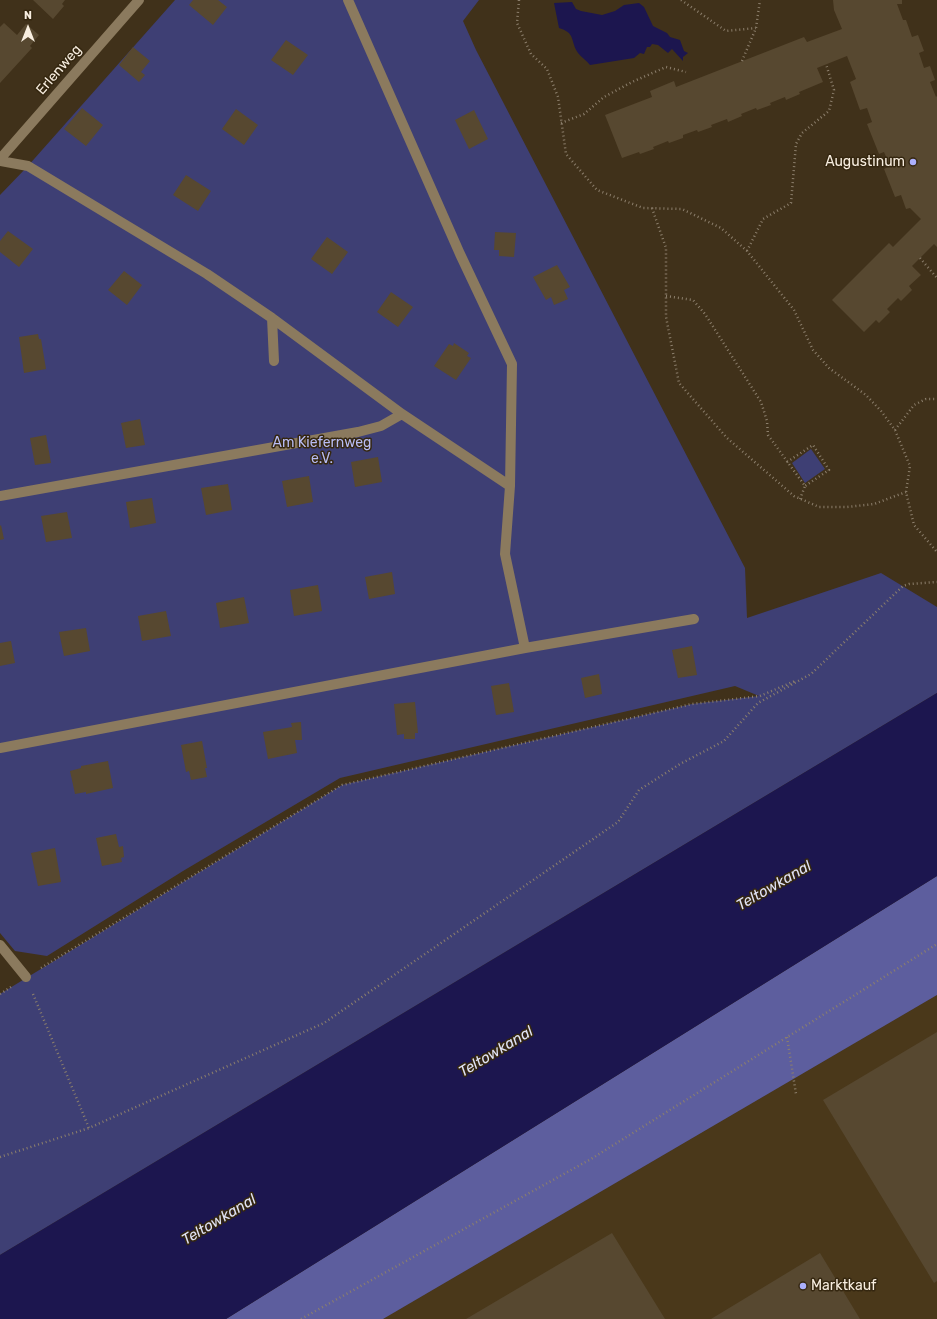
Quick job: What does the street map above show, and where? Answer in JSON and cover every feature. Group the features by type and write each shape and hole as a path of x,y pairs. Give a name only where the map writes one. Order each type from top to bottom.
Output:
{"street":[{"name":"Erlenweg","path":"0,160 139,0"},
{"path":"348,0 460,254 512,364 510,486 504,554 525,648"},
{"path":"0,160 28,166 207,274 272,318 402,414 510,486"},
{"path":"272,318 274,361"},
{"path":"0,496 381,426 402,414"},
{"path":"0,748 525,648 694,619"},
{"path":"0,945 26,977"}],"path":[{"path":"519,0 517,23 531,54 547,70 558,98 566,154 597,190 643,208 682,209 721,228 747,251 794,310 813,350 829,368 866,395 881,411 895,430 910,466 906,492 914,526 937,552"},
{"path":"681,0 726,31 756,28"},
{"path":"742,61 756,28 760,0"},
{"path":"747,251 763,219 791,203 796,144 802,133 829,111 834,90 826,64"},
{"path":"561,123 584,114 604,97 651,73 666,67 686,72"},
{"path":"652,208 666,248 666,317 679,383 727,438 794,496 819,507 847,507 874,504 906,492"},
{"path":"920,258 937,278"},
{"path":"666,296 693,300 705,314 760,402 767,421 768,436 805,486"},
{"path":"895,430 914,405 926,399 937,399"},
{"path":"787,462 813,445 829,470 805,486 800,499"},
{"path":"0,1157 89,1128 324,1023 618,822 639,790 680,764 724,741 758,703 810,674 903,586 908,584 937,582"},
{"path":"89,1128 26,977 342,785 692,704 760,696 810,674"},
{"path":"301,1319 591,1159 937,944"},
{"path":"787,1037 796,1094"}],"shaded area":[{"path":"937,876 937,995 383,1319 226,1319"},
{"path":"937,995 937,1319 383,1319"}],"green space":[{"name":"Am Kiefernweg e.V.","path":"175,0 479,0 463,21 476,50 745,568 747,618 881,573 937,607 937,693 0,1255 0,994 342,785 692,704 759,696 735,686 340,778 183,871 47,956 15,951 0,933 0,195 27,167"},
{"path":"811,449 825,469 805,483 792,463"}],"water":[{"path":"572,2 576,9 602,15 615,11 624,5 639,3 644,7 653,26 667,33 670,37 680,40 684,51 688,53 683,57 683,61 672,49 668,53 658,45 652,44 650,47 647,47 644,54 640,53 634,58 590,65 578,53 568,32 559,28 554,3"},
{"name":"Teltowkanal","path":"937,693 937,876 226,1319 0,1319 0,1255"}],"building":[{"path":"33,0 65,0 62,4 64,6 53,19"},
{"path":"193,0 218,0 227,7 213,25 189,5"},
{"name":"Augustinum","path":"833,0 902,0 902,4 897,4 903,20 906,20 912,37 918,35 924,51 919,53 924,68 930,66 935,80 930,82 936,97 937,96 937,247 934,244 912,266 921,275 909,286 912,290 901,301 898,298 887,309 890,312 879,323 876,320 864,332 832,300 889,243 893,247 921,219 910,208 906,209 901,195 895,197 884,169 890,166 884,152 879,154 867,124 872,122 867,108 860,110 850,82 856,79 847,56 817,68 823,82 799,92 800,94 786,100 785,97 770,103 771,105 757,110 756,108 741,114 742,116 728,122 727,119 711,125 712,127 683,135 683,138 669,143 668,141 653,147 654,149 640,154 639,152 622,158 605,115 652,97 650,91 674,81 676,87 804,37 807,42 842,29 834,10"},
{"path":"4,23 17,35 26,24 39,35 30,46 32,48 0,83 0,27"},
{"path":"286,40 308,55 293,75 271,60"},
{"path":"133,47 150,61 141,72 145,75 139,82 119,65"},
{"path":"82,108 103,125 86,146 64,129"},
{"path":"236,109 258,125 244,145 222,129"},
{"path":"474,110 488,139 469,149 455,120"},
{"path":"186,175 211,191 198,211 173,195"},
{"path":"8,231 33,249 19,267 0,252 0,241"},
{"path":"495,232 516,233 514,257 499,256 499,250 494,250"},
{"path":"327,237 348,252 332,274 311,259"},
{"path":"557,265 570,287 564,290 568,299 554,305 551,297 546,300 533,277"},
{"path":"124,271 142,285 127,305 108,290"},
{"path":"391,292 413,307 398,327 377,312"},
{"path":"38,334 39,339 41,339 46,369 24,373 19,337"},
{"path":"454,343 469,353 467,356 471,358 456,380 434,366 449,344 453,346"},
{"path":"140,419 145,445 126,448 121,423"},
{"path":"46,435 51,463 35,465 30,438"},
{"path":"378,457 382,482 355,487 351,462"},
{"path":"309,476 313,502 287,507 282,481"},
{"path":"228,484 232,510 206,515 201,488"},
{"path":"152,498 156,523 130,528 126,502"},
{"path":"67,512 72,538 46,542 41,516"},
{"path":"1,525 4,539 0,540 0,526"},
{"path":"392,572 395,594 369,599 365,577"},
{"path":"318,585 322,611 294,616 290,590"},
{"path":"244,597 249,623 220,628 216,603"},
{"path":"166,611 171,636 142,641 138,616"},
{"path":"86,628 90,651 64,656 59,632"},
{"path":"11,641 15,663 0,666 0,643"},
{"path":"692,646 697,675 678,678 672,650"},
{"path":"599,674 602,694 585,698 581,678"},
{"path":"509,683 514,712 496,715 491,686"},
{"path":"415,702 418,733 415,733 415,739 404,739 404,734 397,735 394,704"},
{"path":"301,722 302,740 295,740 297,753 268,759 263,732 292,727 291,723"},
{"path":"202,741 207,768 205,768 207,777 191,780 189,771 186,772 181,745"},
{"path":"108,761 113,788 86,794 86,792 75,794 70,771 81,768 81,766"},
{"path":"116,834 119,847 123,846 124,857 121,858 122,862 102,866 96,838"},
{"path":"55,848 61,882 38,886 31,853"},
{"path":"937,1032 937,1281 934,1283 823,1100"},
{"path":"612,1233 665,1319 466,1319"},
{"name":"Marktkauf","path":"820,1253 860,1319 711,1319"}],"place":[{"name":"Augustinum","path":"913,162"},
{"name":"Marktkauf","path":"803,1286"}]}
